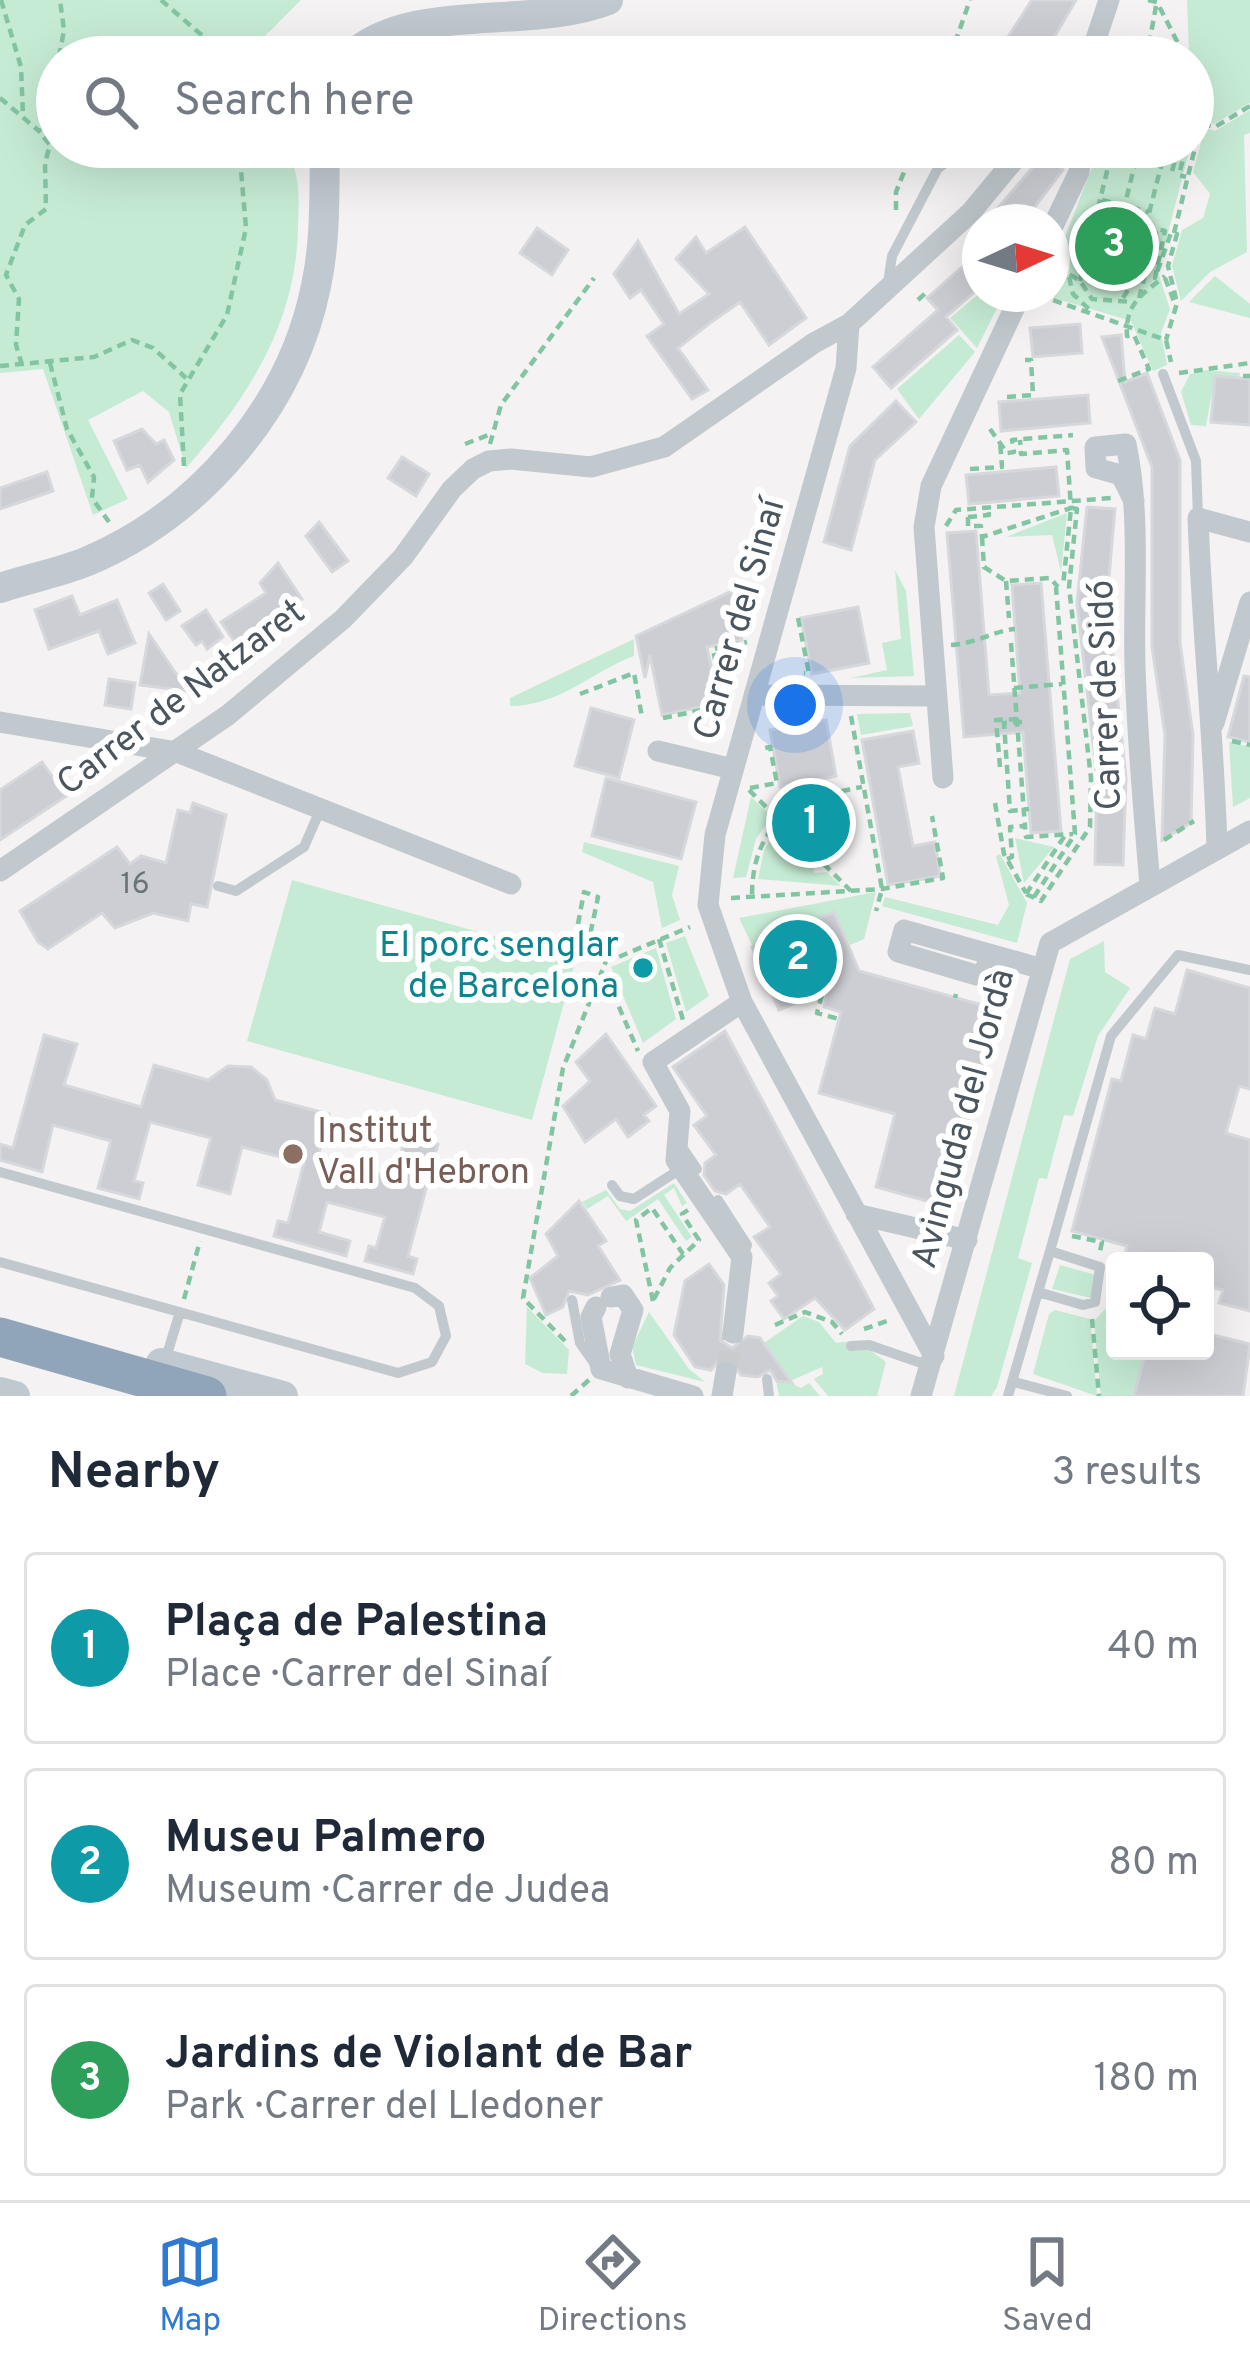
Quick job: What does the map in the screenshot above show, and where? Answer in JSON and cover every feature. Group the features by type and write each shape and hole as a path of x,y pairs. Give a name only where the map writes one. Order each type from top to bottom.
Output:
{"highway":[{"path":"0,1337 207,1396"},
{"path":"0,1362 115,1396"}],"main road":[{"path":"353,36 402,11 560,0"},
{"path":"375,36 405,24 557,13 608,0"},
{"path":"6,586 108,537 156,506 210,458 254,404 281,351 303,284 311,168"},
{"path":"6,586 38,581 93,559 146,529 196,490 250,433 291,362 316,289 324,168"},
{"path":"0,1317 283,1396"},
{"path":"0,1392 14,1396"}],"street":[{"path":"1097,36 1108,0"},
{"path":"489,460 591,467 642,458 708,421 814,343 849,324 971,212 1007,168"},
{"path":"1063,204 1079,168"},
{"path":"943,778 924,527 931,486 1013,312"},
{"name":"Carrer del Sinaí","path":"849,324 846,368 708,868 708,905 742,1002 932,1361"},
{"name":"Carrer de Natzaret","path":"0,871 178,752 343,620 403,557 452,489 489,460"},
{"name":"Carrer de Sidó","path":"1126,499 1150,886"},
{"path":"1220,731 1205,690 1198,518 1250,532"},
{"path":"1216,849 1220,731 1250,602"},
{"path":"754,695 937,696"},
{"path":"0,722 178,752 511,884"},
{"path":"658,751 734,769"},
{"name":"Avinguda del Jordà","path":"921,1396 1040,968 1055,937 1250,831"},
{"path":"990,955 1040,968"},
{"path":"734,1333 742,1258 689,1168 676,1160 681,1121 676,1098 653,1062 742,1002"},
{"path":"856,1214 968,1240"},
{"path":"628,1378 620,1354 633,1310 623,1295 603,1302 591,1317 591,1372 693,1396"},
{"path":"722,1396 726,1372"}],"lane":[{"path":"888,286 892,256 938,168"},
{"path":"1168,372 1196,461 1198,518"},
{"path":"218,886 236,891 304,847 321,808"},
{"path":"1008,1396 1117,1025 1178,955 1250,970"},
{"path":"612,1185 620,1196 634,1199 689,1168"},
{"path":"0,1172 415,1288 439,1306 446,1336 432,1362 398,1373 0,1262"},
{"path":"718,1200 747,1245 742,1258"},
{"path":"1038,1292 1088,1305 1097,1298 1100,1267 1050,1251"},
{"path":"572,1300 591,1372"},
{"path":"164,1364 180,1312"},
{"path":"851,1346 869,1345 932,1361"},
{"path":"767,1379 769,1396"},
{"path":"1014,1382 1067,1396"}],"path":[{"path":"1,0 21,67 22,116"},
{"path":"60,0 63,36"},
{"path":"161,0 203,36"},
{"path":"957,36 970,0"},
{"path":"1148,0 1157,2"},
{"path":"1157,2 1174,36"},
{"path":"1151,36 1157,2"},
{"path":"0,98 36,128"},
{"path":"1214,127 1250,106"},
{"path":"22,365 16,345 19,299 6,275 25,226 46,209 44,168"},
{"path":"182,475 186,456 178,406 186,378 227,315 246,228 240,168"},
{"path":"904,230 896,192 906,168"},
{"path":"1080,281 1108,168"},
{"path":"1116,241 1134,168"},
{"path":"1123,298 1161,168"},
{"path":"1172,172 1174,168"},
{"path":"1180,168 1179,175 1186,176"},
{"path":"1070,306 1165,340 1175,304 1168,266 1187,168"},
{"path":"1154,194 1162,195"},
{"path":"1100,199 1149,212"},
{"path":"1096,217 1145,230"},
{"path":"1128,345 1127,326 1157,229 1165,231 1152,277 1163,274"},
{"path":"1135,300 1163,274 1174,233"},
{"path":"1091,234 1141,247"},
{"path":"1163,274 1175,304"},
{"path":"1070,277 1080,281 1099,302 1135,300"},
{"path":"489,460 500,405 593,278"},
{"path":"1070,281 1073,294 1095,315 1127,326"},
{"path":"919,299 929,290"},
{"path":"1118,380 1149,369 1134,335 1127,336"},
{"path":"0,367 94,357 140,341 186,378"},
{"path":"1007,397 1034,395 1030,360 1025,360"},
{"path":"50,363 67,429 94,477 92,498 111,527"},
{"path":"1168,372 1250,363"},
{"path":"990,429 1000,435 1007,453 1013,452 1012,440 1070,435 1063,684 1075,834 1030,896"},
{"path":"465,444 491,434"},
{"path":"970,470 1002,467 1000,435"},
{"path":"1020,440 1021,454 1067,450"},
{"path":"941,529 956,510 1126,499"},
{"path":"982,537 1071,504"},
{"path":"988,508 989,515 968,517 968,526 981,526 984,567 1006,581 1050,578 1063,587 1091,778 1085,837 1041,901 1030,896 1007,859 995,803"},
{"path":"1006,581 1009,618"},
{"path":"795,675 809,673 798,615"},
{"path":"951,645 982,643 1001,630 1015,629"},
{"path":"663,718 726,705 713,649 747,642"},
{"path":"1011,643 1026,837 1085,837"},
{"path":"580,694 634,673 642,717"},
{"path":"1014,688 1063,684"},
{"path":"850,712 882,889 879,909"},
{"path":"1019,720 996,720 1000,766 1010,811 1029,809"},
{"path":"1220,731 1250,745"},
{"path":"761,749 770,747 776,783 749,789 851,890"},
{"path":"752,894 759,849 778,817 816,796 864,787"},
{"path":"731,898 882,889 944,878 932,816"},
{"path":"1160,841 1194,820"},
{"path":"1007,859 1012,856 1010,827 1025,826"},
{"path":"1030,896 1066,834"},
{"path":"578,924 584,892 598,897 587,950 616,958 690,927"},
{"path":"659,939 683,1020"},
{"path":"572,1349 523,1298 563,1068 608,956"},
{"path":"995,1004 1010,983"},
{"path":"597,987 613,993 638,1051"},
{"path":"822,995 817,1013 839,1019"},
{"path":"682,1254 652,1208 636,1220 653,1301 682,1254 700,1240 682,1214 686,1211"},
{"path":"180,1312 203,1229"},
{"path":"1090,1249 1071,1240 1072,1234 1102,1242 1100,1251"},
{"path":"775,1325 805,1312 832,1322 843,1335 887,1321"},
{"path":"1091,1315 1099,1396"},
{"path":"571,1396 591,1372"}],"green space":[{"path":"0,0 301,0 265,36 36,36 36,168 294,168 298,186 295,263 278,328 248,387 186,468 169,412 143,391 88,420 128,499 93,515 43,369 0,373"},
{"path":"1187,0 1250,0 1250,103 1214,124 1214,36 1188,36"},
{"path":"1250,110 1250,133 1244,135 1247,252 1210,272 1181,301 1172,266 1182,230 1203,218 1210,194 1193,172 1194,168 1214,168 1215,131"},
{"path":"1092,168 1185,168 1158,272 1170,309 1161,333 1167,365 1153,371 1131,321 1070,303 1070,224"},
{"path":"1215,276 1250,304 1250,318 1189,302"},
{"path":"962,308 962,312 995,312 977,348 950,318"},
{"path":"959,335 975,352 919,419 897,389"},
{"path":"1207,370 1240,373 1239,378 1215,376 1206,426 1191,425 1181,392 1190,374"},
{"path":"1067,513 1061,572 1052,535 1006,537"},
{"path":"895,570 906,591 914,676 851,678 887,670 882,643 901,639"},
{"path":"634,639 634,656 559,695 510,706 510,698"},
{"path":"910,713 913,726 861,735 857,714"},
{"path":"1229,742 1250,747 1250,798 1233,807"},
{"path":"751,797 772,816 756,839 746,877 733,878"},
{"path":"781,824 812,852 814,873 827,872 841,886 758,879 764,850"},
{"path":"1015,838 1054,847 1024,883"},
{"path":"584,842 679,866 672,895 680,920 662,928 653,882 582,852"},
{"path":"1000,854 1027,903 1017,943 882,906 885,897 998,925 1009,905 996,856"},
{"path":"292,880 576,959 532,1120 247,1041"},
{"path":"876,892 864,939 850,945 835,912 753,947 739,918"},
{"path":"685,936 709,996 686,1012 666,943"},
{"path":"1104,941 1105,972 1130,988 1098,1036 1073,1116 1064,1115 1047,1179 1039,1178 1018,1258 1032,1263 997,1387 991,1396 954,1396 1070,959"},
{"path":"656,948 676,1019 643,1043 611,967"},
{"path":"674,1183 687,1203 682,1206 674,1188 664,1195 692,1237 686,1241 658,1199 626,1221 608,1196 587,1209 582,1202 606,1190 620,1209 630,1211"},
{"path":"1060,1265 1096,1275 1091,1298 1052,1289"},
{"path":"527,1307 569,1350 567,1374 543,1373 525,1364"},
{"path":"1106,1308 1106,1360 1144,1360 1134,1396 1101,1396 1094,1321"},
{"path":"1055,1310 1090,1319 1097,1396 1033,1374 1049,1314"},
{"path":"649,1312 689,1369 705,1382 636,1365 632,1347"},
{"path":"803,1316 819,1322 836,1343 851,1341 852,1351 870,1350 886,1362 877,1396 828,1396 814,1379 823,1374 822,1367 788,1382 801,1388 809,1383 820,1396 779,1396 776,1380 782,1381 785,1372 764,1343"}],"building":[{"path":"1032,0 1076,0 1055,36 1009,36"},
{"path":"1032,168 1063,170 1037,204 1001,204"},
{"path":"745,227 806,318 769,345 740,302 710,323 678,348 708,390 692,399 647,336 664,324 641,290 630,298 614,274 638,241 679,314 709,294 676,259 696,237 706,253"},
{"path":"537,228 568,250 552,275 520,253"},
{"path":"962,267 962,303 946,317 957,330 891,388 873,367 938,310 927,298"},
{"path":"1080,324 1082,353 1033,357 1030,328"},
{"path":"1121,335 1125,382 1147,373 1180,460 1180,643 1193,735 1191,823 1162,840 1165,735 1152,647 1152,467 1102,337"},
{"path":"1215,376 1250,379 1250,425 1211,422"},
{"path":"1088,395 1090,423 1001,431 999,402"},
{"path":"896,401 916,422 875,460 851,550 824,542 850,446"},
{"path":"142,429 156,444 164,440 174,460 148,482 140,465 127,470 114,441"},
{"path":"402,457 429,474 416,496 388,478"},
{"path":"1056,467 1059,496 969,504 966,475"},
{"path":"47,472 53,491 0,509 0,488"},
{"path":"1087,507 1115,509 1107,599 1126,778 1123,865 1095,864 1097,778 1077,603"},
{"path":"319,522 348,561 332,572 306,536"},
{"path":"976,531 989,695 1020,693 1012,585 1041,583 1061,831 1031,833 1023,732 964,737 947,533"},
{"path":"278,563 302,599 275,617 280,625 265,635 260,628 236,644 221,622 266,593 260,583"},
{"path":"163,584 180,611 166,620 149,593"},
{"path":"732,591 742,640 707,647 719,703 662,715 650,655 645,678 636,636"},
{"path":"72,596 80,615 117,600 135,643 108,654 99,631 49,649 35,610"},
{"path":"858,607 869,663 812,674 801,618"},
{"path":"206,610 223,637 207,649 202,641 196,645 182,626"},
{"path":"149,634 188,691 140,685"},
{"path":"1244,676 1250,677 1250,742 1228,737"},
{"path":"109,679 135,683 131,709 105,705"},
{"path":"591,708 634,720 619,778 575,766"},
{"path":"826,720 836,776 780,787 770,730"},
{"path":"913,731 919,763 898,767 913,846 935,842 940,876 888,885 862,740"},
{"path":"42,762 66,796 0,840 0,790"},
{"path":"606,778 696,802 681,859 592,836"},
{"path":"193,803 226,815 207,907 191,904 188,921 153,913 115,928 102,913 48,949 38,942 20,911 117,847 130,864 141,856 166,863 178,810 190,813"},
{"path":"834,912 859,971 997,1009 945,1206 876,1187 895,1114 819,1093 841,1012 824,1007 828,989 779,1010 752,947"},
{"path":"1187,970 1250,988 1250,1089 1239,1086 1226,1133 1250,1140 1250,1311 1219,1303 1223,1290 1214,1288 1214,1252 1125,1252 1127,1246 1072,1231 1112,1079 1121,1081 1133,1035 1146,1039 1155,1008 1175,1014"},
{"path":"725,1031 874,1309 845,1330 815,1298 784,1319 771,1301 778,1296 769,1283 781,1274 754,1237 770,1227 740,1184 726,1194 715,1191 704,1175 705,1163 716,1155 694,1125 707,1116 673,1067"},
{"path":"606,1034 656,1106 644,1115 649,1121 628,1137 616,1119 585,1142 563,1106 590,1081 576,1062"},
{"name":"Institut Vall d'Hebron","path":"44,1035 77,1044 64,1085 141,1107 154,1065 208,1080 228,1066 251,1067 267,1080 275,1100 329,1114 318,1157 395,1178 405,1136 438,1144 408,1256 417,1259 413,1274 365,1261 369,1246 376,1248 385,1217 327,1202 319,1232 350,1241 346,1256 274,1236 278,1221 288,1223 304,1163 242,1147 230,1194 198,1185 211,1138 150,1122 134,1181 143,1183 139,1199 98,1188 111,1141 53,1125 42,1172 0,1160 0,1144 13,1148"},
{"path":"579,1201 606,1241 598,1246 620,1280 588,1295 569,1291 563,1307 546,1315 530,1278 558,1256 546,1234"},
{"path":"709,1264 724,1285 720,1340 732,1348 748,1336 760,1338 792,1383 777,1381 770,1370 758,1377 741,1375 730,1358 720,1359 711,1370 695,1367 674,1335 685,1281"},
{"path":"1214,1335 1250,1344 1243,1396 1134,1396 1144,1360 1214,1360"}],"tunnel":[{"path":"726,1372 733,1333"}],"place":[{"name":"Jardins de Violant de Bar","path":"1114,246"},
{"name":"Plaça de Palestina","path":"811,823"},
{"name":"Museu Palmero","path":"798,959"},
{"name":"El porc senglar de Barcelona","path":"643,968"},
{"name":"Institut Vall d'Hebron","path":"293,1154"}]}
